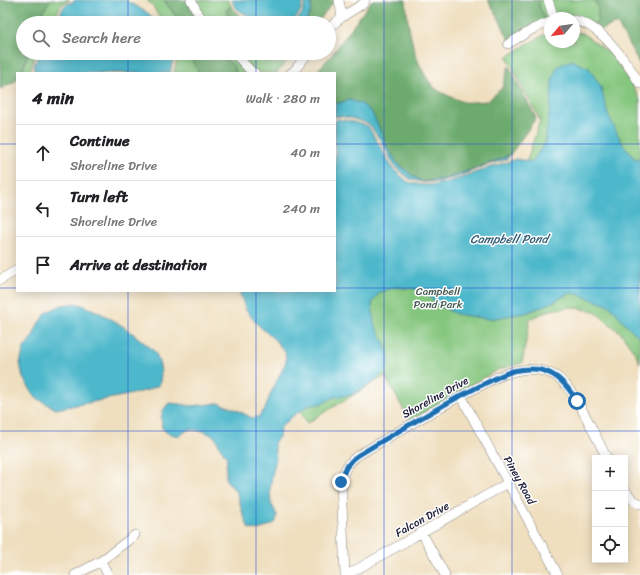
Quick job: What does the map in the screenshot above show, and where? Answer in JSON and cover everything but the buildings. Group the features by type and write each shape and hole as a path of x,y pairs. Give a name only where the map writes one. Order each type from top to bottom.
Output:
{"street":[{"path":"191,0 200,16"},
{"path":"339,0 342,17"},
{"path":"336,22 364,3 365,0"},
{"path":"548,0 552,12"},
{"path":"580,22 602,35 625,61 640,84"},
{"path":"508,44 533,29 544,24"},
{"path":"241,60 252,72"},
{"path":"292,72 303,60"},
{"path":"0,280 16,271"},
{"name":"Shoreline Drive","path":"346,575 341,482 344,471 350,462 357,456 461,396 495,379 515,371 531,369 548,372 556,376 570,390 605,455"},
{"name":"Piney Road","path":"461,396 558,575"},
{"name":"Falcon Drive","path":"346,575 508,483"},
{"path":"626,491 633,500 640,504"},
{"path":"422,533 445,575"},
{"path":"75,575 101,561 135,535"},
{"path":"101,561 108,575"}],"green space":[{"path":"0,0 51,0 41,16 16,16 16,60 26,60 22,72 16,72 16,81 0,89"},
{"path":"51,0 70,0 61,5 56,16 41,16"},
{"path":"147,0 165,0 176,16 158,16"},
{"path":"165,0 186,0 194,16 176,16"},
{"path":"186,0 228,0 231,6 226,10 228,16 194,16"},
{"path":"311,0 335,0 322,16 308,16 311,11"},
{"path":"372,0 406,0 410,35 418,59 429,81 436,89 463,102 488,101 502,88 509,66 536,118 510,155 448,178 423,182 414,177 398,164 387,147 377,123 350,100 336,104 336,72 316,72 327,60 336,60 336,49"},
{"path":"488,0 539,0 539,6 544,21 509,40"},
{"path":"539,0 594,0 598,7 598,22 594,24 580,19 580,12 544,12 544,18 539,6"},
{"path":"594,0 640,0 640,65 618,25 614,24 601,30 594,24 598,22 598,7"},
{"path":"231,6 240,16 228,16 226,10"},
{"name":"Campbell Pond","path":"580,33 582,33 611,54 628,77 640,100 640,363 636,354 621,333 594,311 571,307 551,310 530,319 522,363 497,370 410,421 385,376 307,423 291,395 336,290 424,206 519,185 540,120 507,57 544,35 544,48 580,48"},
{"path":"26,60 34,60 30,72 22,72"},
{"path":"177,60 192,60 198,72 174,72"},
{"path":"192,60 226,60 232,64 236,72 198,72"},
{"path":"226,60 287,60 278,72 236,72 232,64"}],"water":[{"path":"76,0 125,0 151,16 59,16 64,6"},
{"path":"232,0 303,0 300,12 297,16 248,16 234,5"},
{"path":"306,0 311,0 311,11 308,16 300,16"},
{"path":"36,60 173,60 170,72 34,72 34,65"},
{"name":"Campbell Pond","path":"571,60 589,68 601,87 608,114 622,143 635,159 640,158 640,338 610,306 577,294 570,293 551,303 526,313 489,319 456,314 437,304 426,294 415,289 395,287 379,293 372,303 374,323 384,342 389,359 387,369 375,381 351,395 334,397 324,403 307,406 280,428 279,437 274,443 276,458 270,491 271,503 277,515 276,522 257,530 249,529 237,493 226,480 227,457 215,437 204,431 189,429 179,436 167,433 162,428 162,414 169,403 192,406 219,403 252,418 258,417 265,409 286,362 285,352 275,340 257,324 246,310 239,292 336,292 336,120 350,121 368,126 393,169 408,182 421,185 436,185 458,179 516,159 532,162 545,143 551,101 552,81 557,67"},
{"path":"350,100 362,104 372,113 387,147 398,164 414,177 423,182 410,179 395,167 381,141 369,124 351,118 336,117 336,104"},
{"path":"510,155 507,159 484,166 457,177 436,182 423,182 448,178"},
{"path":"76,303 94,310 118,323 154,350 160,368 161,377 159,385 148,390 128,395 56,409 36,398 23,378 20,363 24,348 47,312 62,305"}],"route":[{"path":"341,482 344,471 350,462 357,456 461,396 506,374 531,369 548,372 556,376 570,390 577,401"}],"park label":[{"name":"Campbell Pond Park","path":"438,297"}]}
